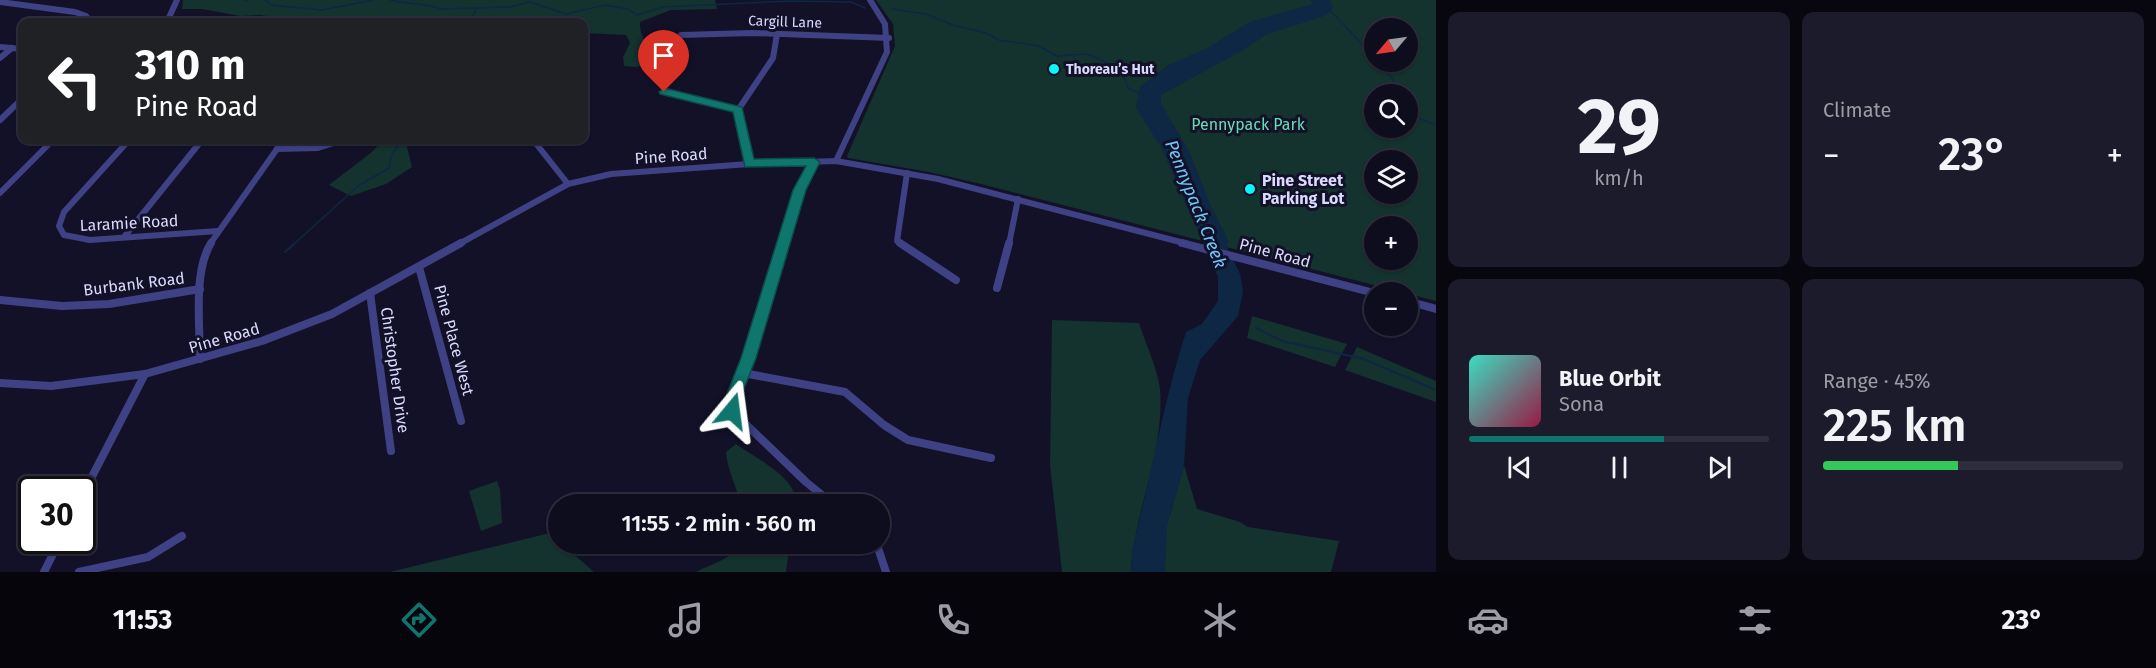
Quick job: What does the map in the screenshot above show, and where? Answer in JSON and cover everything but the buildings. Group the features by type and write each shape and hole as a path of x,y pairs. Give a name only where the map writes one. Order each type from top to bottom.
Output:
{"street":[{"path":"168,18 177,0"},
{"path":"836,161 887,52 889,38 885,20 870,0"},
{"path":"0,2 75,12 88,18"},
{"path":"749,164 738,110 773,58 777,34"},
{"name":"Cargill Lane","path":"681,35 777,34 889,38"},
{"path":"0,47 18,49"},
{"path":"0,58 12,48"},
{"path":"664,92 738,110"},
{"path":"0,120 18,103"},
{"path":"0,193 49,144"},
{"name":"Laramie Road","path":"125,144 61,216 58,221 59,229 65,236 75,240 218,231"},
{"path":"124,237 199,144"},
{"path":"200,359 204,254 277,150 279,144"},
{"path":"277,150 318,148 330,144"},
{"path":"537,144 568,184"},
{"name":"Pine Road","path":"0,383 51,386 145,374 200,359 297,329 419,267 568,184 611,174 749,164 836,161 908,173 1018,199 1364,290"},
{"path":"814,162 800,190 743,373 730,404 732,411 821,494"},
{"path":"908,173 897,241 956,280"},
{"path":"997,288 1018,199"},
{"name":"Pine Place West","path":"419,267 461,421"},
{"name":"Burbank Road","path":"0,300 62,306 109,304 201,289"},
{"name":"Christopher Drive","path":"370,293 391,452"},
{"path":"1418,304 1436,309"},
{"path":"743,373 845,392 884,425 908,440 992,458"},
{"path":"92,476 145,374"},
{"path":"79,572 148,557 182,536"},
{"path":"44,572 53,554"},
{"path":"880,554 886,572"}],"green space":[{"path":"183,0 715,0 717,9 671,10 640,22 643,36 653,59 638,67 624,66 623,57 630,43 626,35 588,33 588,18 280,18 260,15 240,16 202,9 182,9"},
{"name":"Pennypack Park","path":"876,0 1436,0 1436,301 1418,296 1418,282 1364,282 981,184 929,172 848,158 895,46 893,24"},
{"path":"379,144 411,144 407,147 412,167 386,184 351,196 329,185"},
{"path":"1252,316 1347,344 1335,367 1247,338"},
{"path":"1052,320 1139,323 1154,365 1160,389 1158,436 1133,549 1131,572 1062,572 1050,465"},
{"path":"1357,347 1436,381 1436,402 1345,370"},
{"path":"736,444 783,477 794,494 738,494 726,452"},
{"path":"1184,465 1197,509 1240,522 1248,527 1339,541 1331,572 1133,572 1170,515"},
{"path":"497,481 500,489 502,523 481,531 469,491"},
{"path":"548,533 548,554 574,554 594,572 390,572"},
{"path":"732,554 788,554 786,572 696,572"}],"water":[{"name":"Pennypack Creek","path":"1310,0 1329,0 1333,7 1329,13 1321,17 1267,34 1245,49 1161,95 1161,104 1189,151 1210,204 1228,240 1227,247 1240,274 1243,291 1238,316 1200,360 1188,398 1184,465 1167,526 1165,572 1131,572 1132,550 1186,332 1202,324 1218,301 1218,277 1161,147 1136,108 1140,87 1167,66 1207,48 1250,22 1313,4"}],"waterway":[{"path":"265,0 271,5 322,10 373,0"},
{"path":"390,0 441,9 477,8"},
{"path":"477,8 509,7 530,2 566,14 605,5 628,9 637,15 663,7 791,1 851,2 865,8"},
{"path":"472,18 477,8"},
{"path":"892,9 926,14 953,25 986,33 999,40 1039,46 1057,56 1087,54 1121,69 1128,88 1141,94"},
{"path":"1329,9 1364,46"},
{"path":"1387,72 1394,84"},
{"path":"1418,118 1436,125"},
{"path":"294,244 358,186 389,168 391,157 399,144"},
{"path":"285,252 295,243"},
{"path":"1256,328 1282,341 1364,359 1436,390"}],"place":[{"name":"Thoreau’s Hut","path":"1054,69"},
{"name":"Pine Street Parking Lot","path":"1250,189"}],"route":[{"path":"664,92 738,110 749,164 814,162 800,190 749,358 730,404 732,411"}]}
